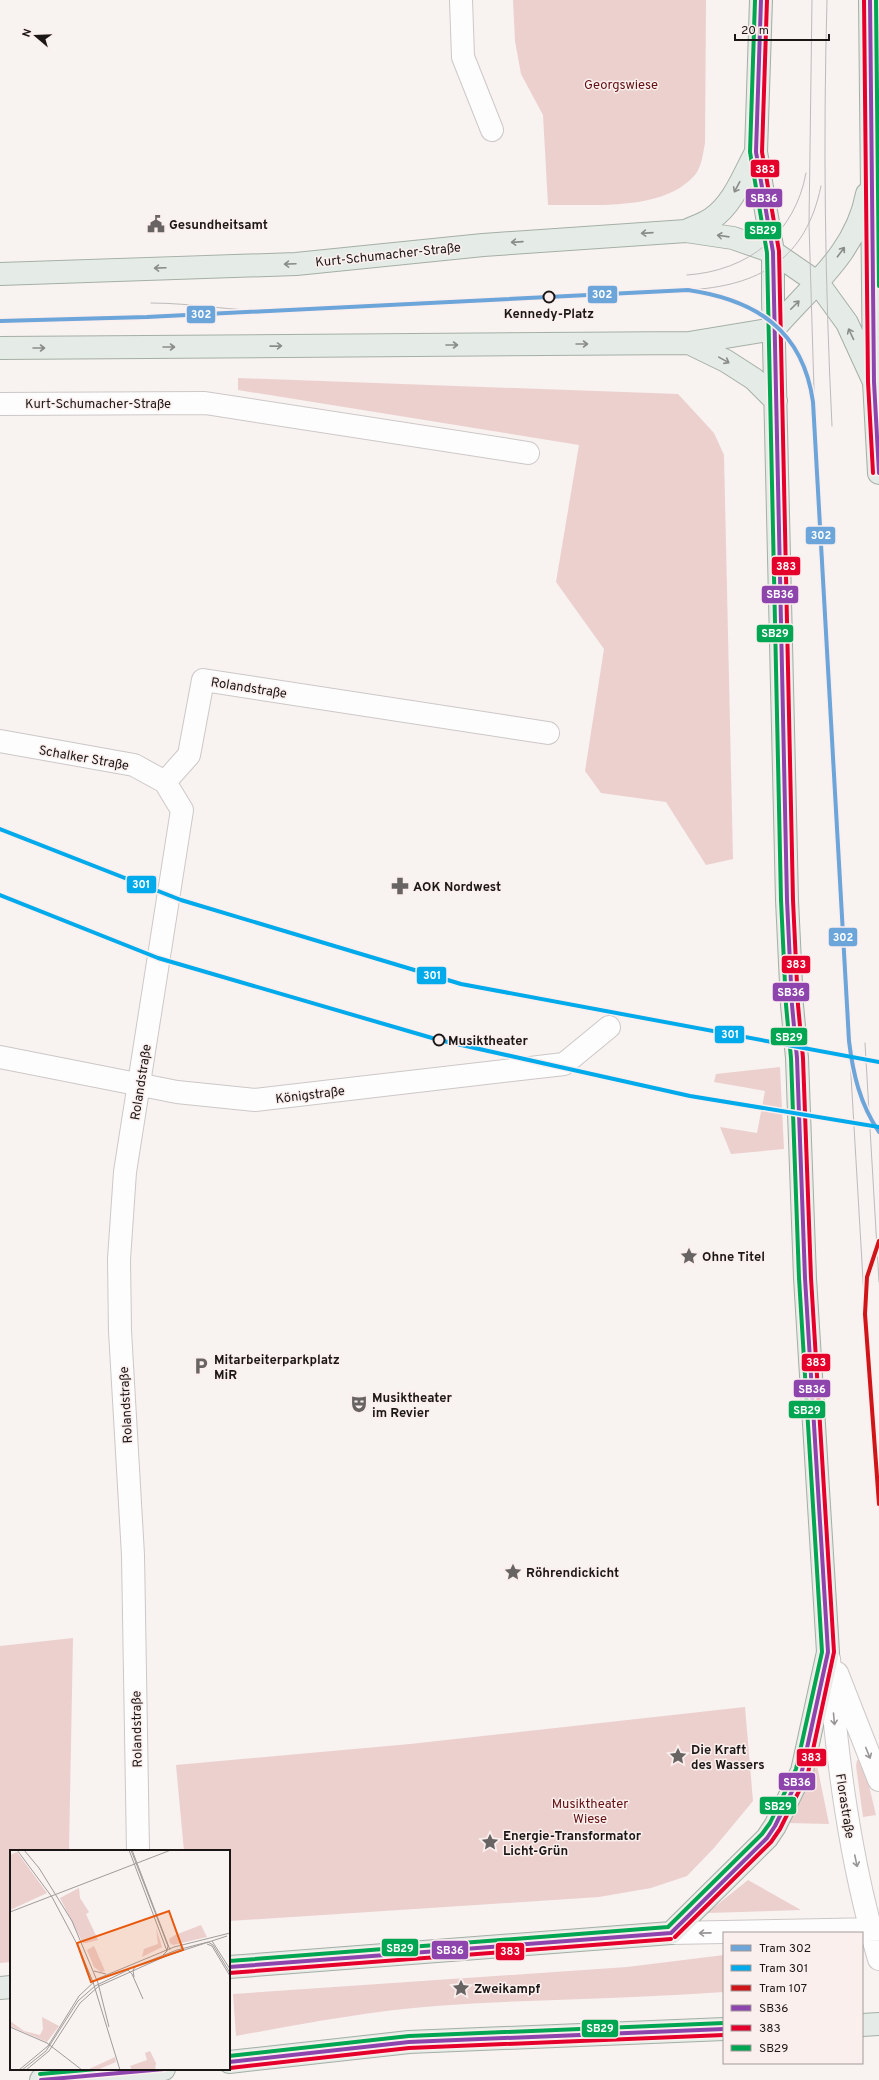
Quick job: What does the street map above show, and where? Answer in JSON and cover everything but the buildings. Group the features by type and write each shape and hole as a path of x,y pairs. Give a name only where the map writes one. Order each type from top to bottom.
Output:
{"main road":[{"name":"Florastraße","path":"671,1933 767,1838 775,1826 802,1771 828,1652 805,1278 797,1058 790,960 773,252 756,152 761,0"},
{"path":"870,0 873,159 874,382 879,473"},
{"name":"Florastraße","path":"686,231 712,219 725,206 756,152"},
{"path":"0,348 689,343 774,329 818,283 851,239 864,206 873,159"},
{"name":"Kurt-Schumacher-Straße","path":"0,274 296,264 483,245 686,231 733,238 773,252 818,283 847,323 874,382"},
{"path":"689,343 726,361 754,379 776,401"},
{"path":"230,1967 671,1933"},
{"path":"0,1988 10,1987"},
{"path":"863,2025 879,2024"},
{"path":"230,2062 409,2042 723,2029"},
{"path":"41,2080 136,2074 158,2070"}],"street":[{"path":"461,0 464,57 492,130"},
{"name":"Kurt-Schumacher-Straße","path":"0,404 205,403 528,453"},
{"name":"Rolandstraße","path":"138,1850 133,1555 120,1331 119,1259 125,1172 182,810 165,782 189,755 203,680 548,733"},
{"name":"Schalker Straße","path":"0,741 134,765 165,782"},
{"name":"Königstraße","path":"0,1057 140,1083 177,1092 255,1100 564,1064 609,1027"},
{"path":"828,1652 879,1780"},
{"name":"Florastraße","path":"828,1652 835,1736 852,1847 875,1930 879,1959"},
{"path":"739,1932 875,1930"},
{"path":"671,1933 723,1932"}],"green space":[{"name":"Georgswiese","path":"513,0 706,0 705,143 701,164 695,175 681,187 665,195 646,200 626,204 548,205 543,115 521,74 515,41"},
{"path":"238,378 678,394 714,433 724,455 733,859 706,865 666,802 601,793 585,771 604,649 556,582 579,445 238,390"},
{"path":"780,1067 784,1149 731,1154 720,1127 757,1133 765,1091 714,1082 716,1074"},
{"path":"73,1638 69,1850 10,1850 10,1962 0,1963 0,1646"},
{"name":"Musiktheater Wiese","path":"745,1707 753,1801 714,1848 687,1876 651,1888 599,1897 230,1921 230,1850 184,1850 176,1765 410,1744"},
{"path":"857,1760 863,1761 876,1815 863,1817 856,1766"},
{"path":"817,1765 829,1824 789,1823"},
{"path":"748,1880 801,1910 707,1913"},
{"path":"723,1955 723,1992 411,2008 336,2018 236,2036 233,1994 627,1967"}],"tram line":[{"path":"812,0 809,224 815,423"},
{"path":"827,0 825,213 832,426"},
{"path":"687,275 709,272 730,266 749,257 765,245 780,231 791,214 800,195 806,173"},
{"path":"688,290 714,287 737,282 758,275 776,264 791,250 804,232 814,211 821,186"},
{"name":"302","path":"0,321 147,317 688,290 735,302 755,311 772,323 787,338 799,356 808,377 813,402 849,1041 858,1088 867,1111 879,1132"},
{"path":"151,303 273,311"},
{"name":"301","path":"0,829 181,900 461,984 879,1062"},
{"name":"301","path":"0,895 158,958 439,1040 690,1096 879,1127"},
{"path":"849,1041 865,1314"},
{"path":"865,1043 879,1282"},
{"name":"107","path":"879,1241 867,1277 865,1314 879,1504"}],"transit line":[{"name":"SB29","path":"230,1961 668,1927 762,1834 770,1823 796,1769 822,1652 799,1278 791,1058 786,1005 781,900 767,253 750,152 755,0"},
{"name":"SB36","path":"671,1933 767,1838 775,1826 802,1771 828,1652 805,1278 797,1058 792,1005 787,900 773,252 756,152 761,0"},
{"name":"383","path":"675,1937 771,1842 780,1829 808,1773 834,1652 811,1278 803,1058 798,1005 793,900 779,251 762,152 767,0"},
{"name":"383","path":"864,0 868,382 873,473"},
{"name":"SB36","path":"870,0 874,382 879,473"},
{"name":"SB29","path":"876,0 879,286"},
{"name":"SB36","path":"230,1967 671,1933"},
{"name":"383","path":"230,1973 671,1939"},
{"name":"SB29","path":"230,2056 409,2036 723,2023"},
{"name":"SB36","path":"230,2062 409,2042 723,2029"},
{"name":"383","path":"230,2068 409,2048 723,2035"},
{"name":"SB29","path":"40,2074 86,2070"},
{"name":"SB36","path":"41,2080 153,2070"}],"place":[{"name":"Gesundheitsamt","path":"156,224"},
{"name":"Kennedy-Platz","path":"549,297"},
{"name":"AOK Nordwest","path":"400,886"},
{"name":"Musiktheater","path":"439,1040"},
{"name":"Ohne Titel","path":"689,1256"},
{"name":"Mitarbeiterparkplatz MiR","path":"201,1366"},
{"name":"Musiktheater im Revier","path":"359,1404"},
{"name":"Röhrendickicht","path":"513,1572"},
{"name":"Die Kraft des Wassers","path":"678,1756"},
{"name":"Energie-Transformator Licht-Grün","path":"490,1842"},
{"name":"Zweikampf","path":"461,1988"}]}
